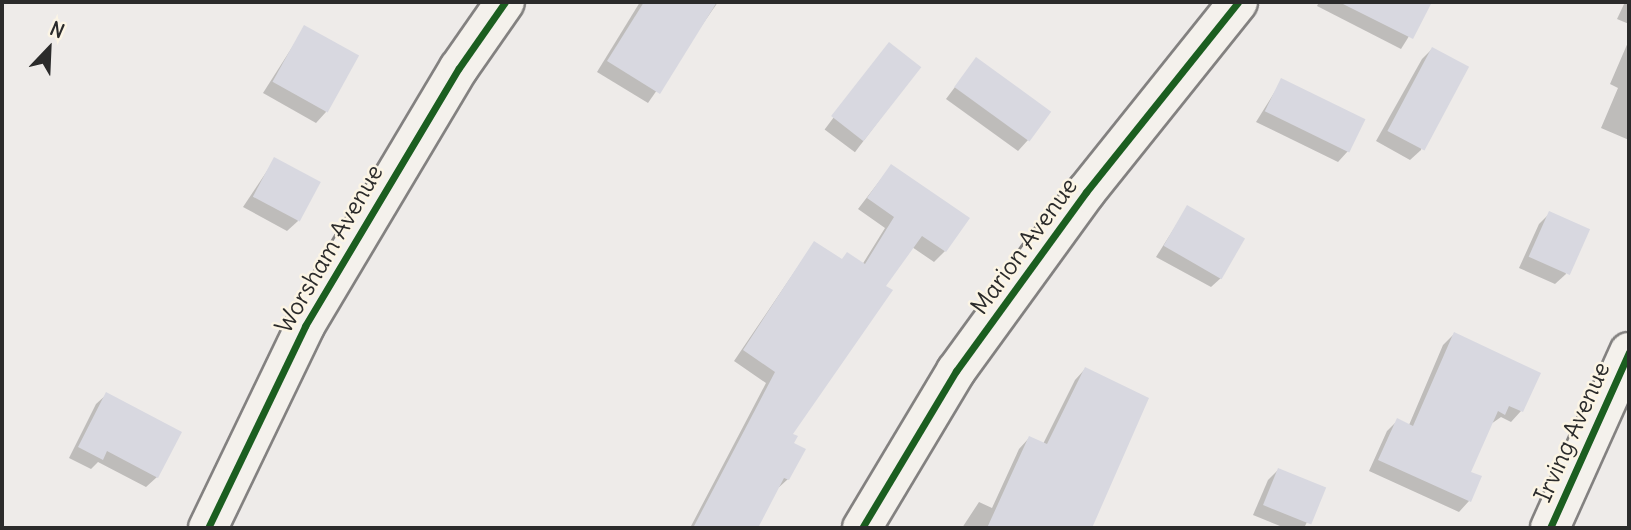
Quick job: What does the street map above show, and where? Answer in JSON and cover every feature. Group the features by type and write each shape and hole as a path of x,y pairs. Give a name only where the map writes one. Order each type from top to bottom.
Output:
{"street":[{"name":"Worsham Avenue","path":"208,528 305,326 459,68 505,2"},
{"name":"Marion Avenue","path":"862,528 956,371 1087,192 1238,2"},
{"name":"Irving Avenue","path":"1550,528 1629,352"}],"building":[{"path":"644,2 717,2 660,94 607,61"},
{"path":"1339,2 1432,2 1413,39"},
{"path":"304,25 359,56 328,112 272,82"},
{"path":"889,42 921,67 863,141 831,116"},
{"path":"1432,47 1469,67 1424,151 1387,131"},
{"path":"976,57 1051,112 1029,142 954,87"},
{"path":"1281,78 1365,119 1349,152 1265,111"},
{"path":"274,157 321,182 300,222 253,197"},
{"path":"891,164 970,218 946,252 922,236 886,286 893,290 793,434 798,436 794,443 806,449 789,480 784,478 758,528 693,528 775,372 743,350 814,241 842,259 847,252 865,264 894,217 867,198"},
{"path":"1187,205 1245,238 1222,279 1164,246"},
{"path":"1549,211 1590,229 1570,275 1529,257"},
{"path":"1454,332 1541,373 1523,412 1509,406 1505,415 1498,411 1471,472 1482,476 1471,502 1378,460 1397,418 1413,426"},
{"path":"1085,367 1149,398 1092,528 987,528 1029,436 1047,444"},
{"path":"106,392 182,432 158,478 107,451 103,460 78,447"},
{"path":"1278,468 1326,487 1311,525 1263,505"}],"cycle path":[{"path":"208,528 305,326 459,68 505,2"},
{"path":"862,528 956,371 1086,192 1238,2"},
{"path":"1550,528 1629,352"}]}
